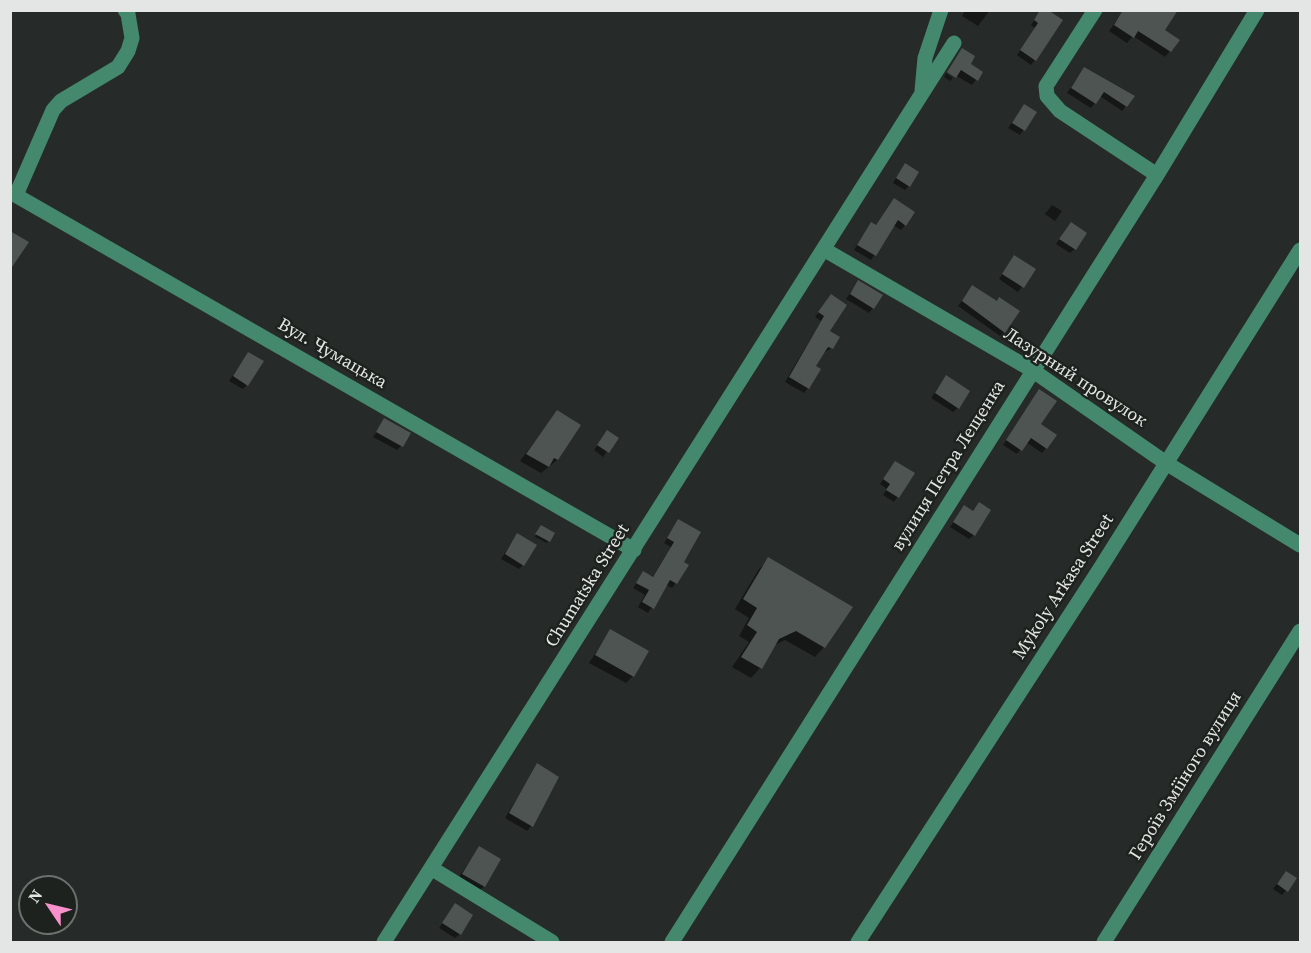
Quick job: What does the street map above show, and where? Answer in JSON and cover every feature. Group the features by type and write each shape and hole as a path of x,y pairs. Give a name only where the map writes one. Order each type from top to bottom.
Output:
{"street":[{"path":"922,97 926,58 941,10"},
{"path":"1095,10 1046,86 1047,96 1060,111 1157,175"},
{"name":"вулиця Петра Лещенка","path":"672,942 1157,175 1257,10"},
{"path":"13,194 53,110 61,101 118,67 132,38 128,12"},
{"name":"Chumatska Street","path":"384,942 825,250 954,43"},
{"name":"Вул. Чумацька","path":"13,194 634,550"},
{"name":"Лазурний провулок","path":"825,250 1032,370 1166,463 1300,544"},
{"name":"Mykoly Arkasa Street","path":"861,941 1300,250"},
{"name":"Героїв Зміїного вулиця","path":"1104,942 1300,631"},
{"path":"431,868 552,942"}],"building":[{"path":"1040,10 1048,10 1063,20 1036,61 1020,50 1038,23 1034,20"},
{"path":"1123,10 1178,10 1165,30 1180,40 1171,52 1138,31 1134,38 1114,25"},
{"path":"962,48 975,56 971,64 983,72 978,81 961,70 956,78 947,72"},
{"path":"1084,67 1135,96 1127,107 1104,92 1096,104 1071,88"},
{"path":"1024,104 1037,112 1025,131 1012,123"},
{"path":"905,163 919,172 910,187 896,178"},
{"path":"894,198 915,212 906,226 898,220 876,256 857,245 871,222 876,225"},
{"path":"1071,222 1087,233 1076,250 1059,239"},
{"path":"10,231 29,242 10,270"},
{"path":"1014,255 1036,269 1024,288 1002,274"},
{"path":"858,280 883,295 874,309 850,294"},
{"path":"972,285 997,301 999,297 1020,311 1005,333 962,301"},
{"path":"831,294 847,305 830,331 840,337 833,349 828,347 816,366 821,369 809,389 789,377 824,316 818,312"},
{"path":"248,352 264,361 248,386 233,376"},
{"path":"946,375 970,391 959,409 935,393"},
{"path":"1039,389 1057,401 1041,424 1057,435 1047,449 1031,438 1022,451 1006,440"},
{"path":"557,410 581,425 558,460 554,458 549,467 526,454"},
{"path":"384,418 411,433 403,447 376,432"},
{"path":"607,430 619,438 609,453 597,445"},
{"path":"895,461 915,473 899,498 886,490 890,484 883,479"},
{"path":"979,502 991,510 975,536 953,522 964,505 973,511"},
{"path":"678,519 701,532 684,562 689,565 677,584 670,580 654,609 642,602 649,590 636,583 643,571 653,577 674,542 667,538"},
{"path":"541,525 555,533 550,542 535,534"},
{"path":"517,533 537,545 524,566 505,554"},
{"path":"768,557 853,607 825,648 796,631 779,639 762,669 741,657 757,632 747,625 757,608 743,599"},
{"path":"610,629 649,651 634,677 595,655"},
{"path":"537,763 559,777 533,827 509,813"},
{"path":"479,846 501,859 485,887 462,874"},
{"path":"1286,871 1297,878 1288,892 1277,884"},
{"path":"455,903 473,915 461,935 442,923"}]}
